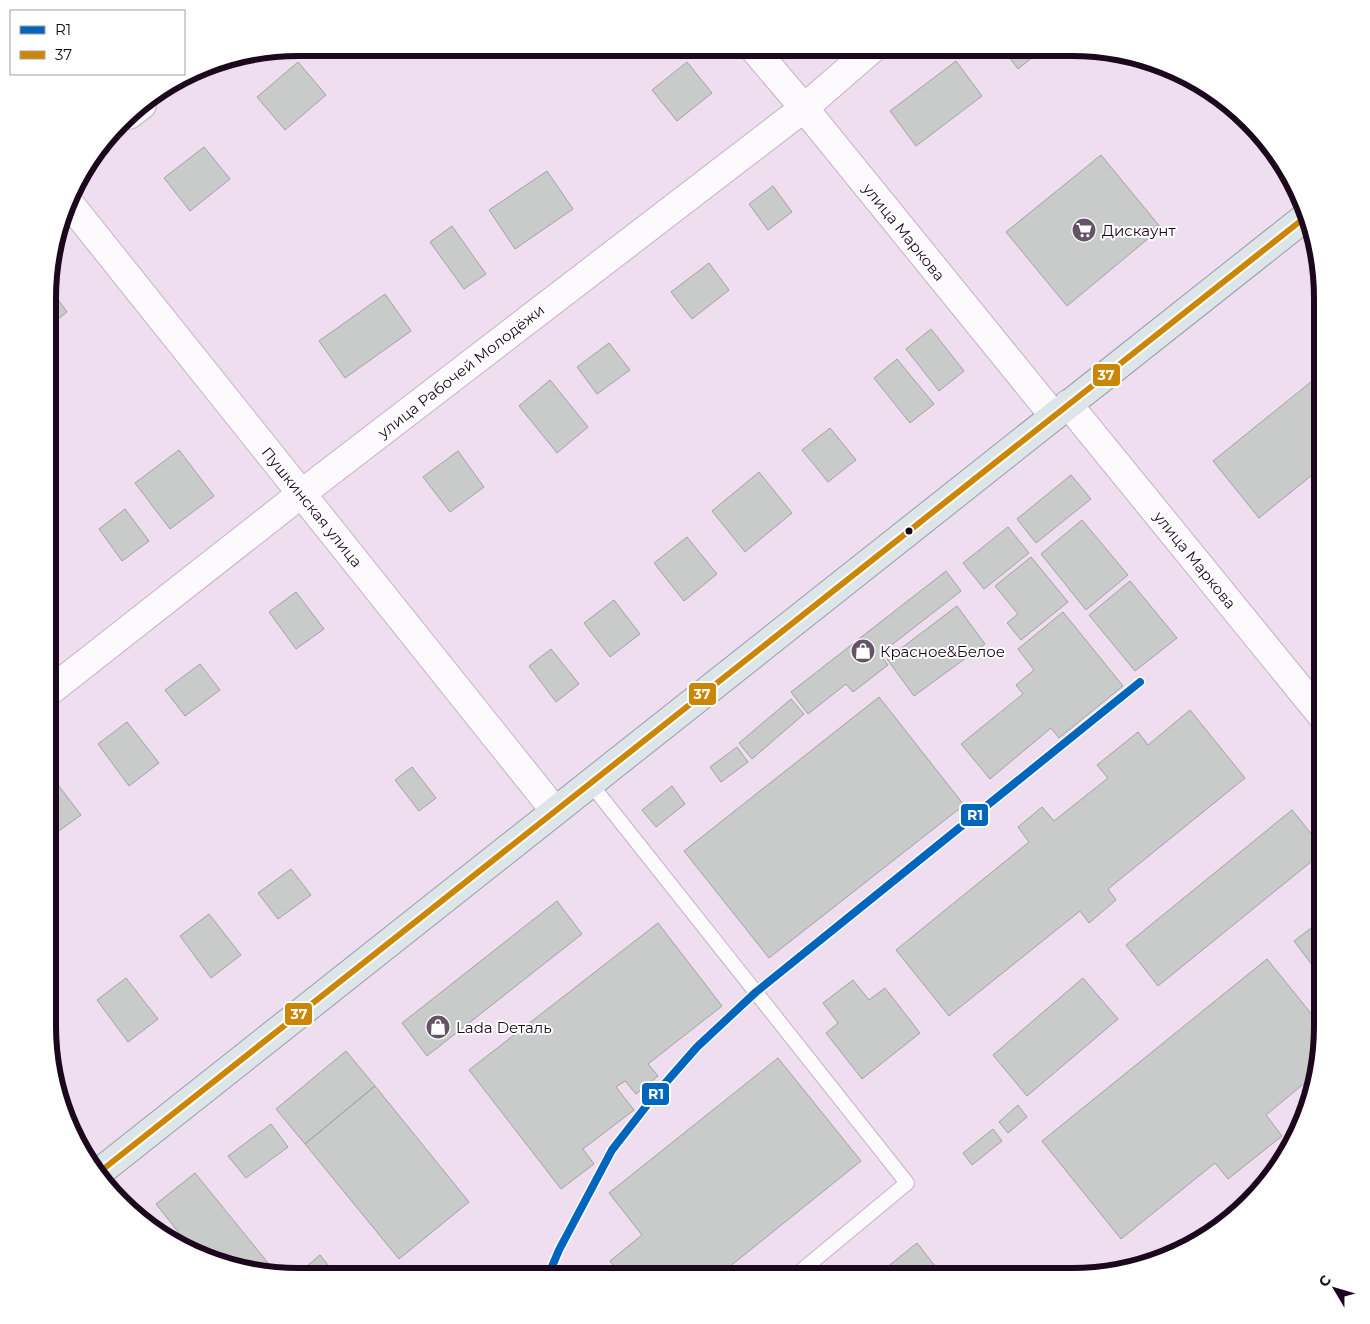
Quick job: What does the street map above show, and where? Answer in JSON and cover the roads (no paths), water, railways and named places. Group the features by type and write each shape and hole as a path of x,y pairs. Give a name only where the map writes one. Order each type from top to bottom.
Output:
{"main road":[{"path":"103,1169 1301,221"}],"street":[{"name":"улица Маркова","path":"760,56 1314,707"},
{"name":"улица Рабочей Молодёжи","path":"56,686 301,494 804,108 864,56"},
{"name":"Пушкинская улица","path":"74,209 555,811"}],"lane":[{"path":"590,783 907,1184 804,1268"}],"place":[{"name":"Дискаунт","path":"1084,230"},
{"name":"Красное&Белое","path":"863,651"},
{"name":"Lada Dеталь","path":"438,1027"}]}
